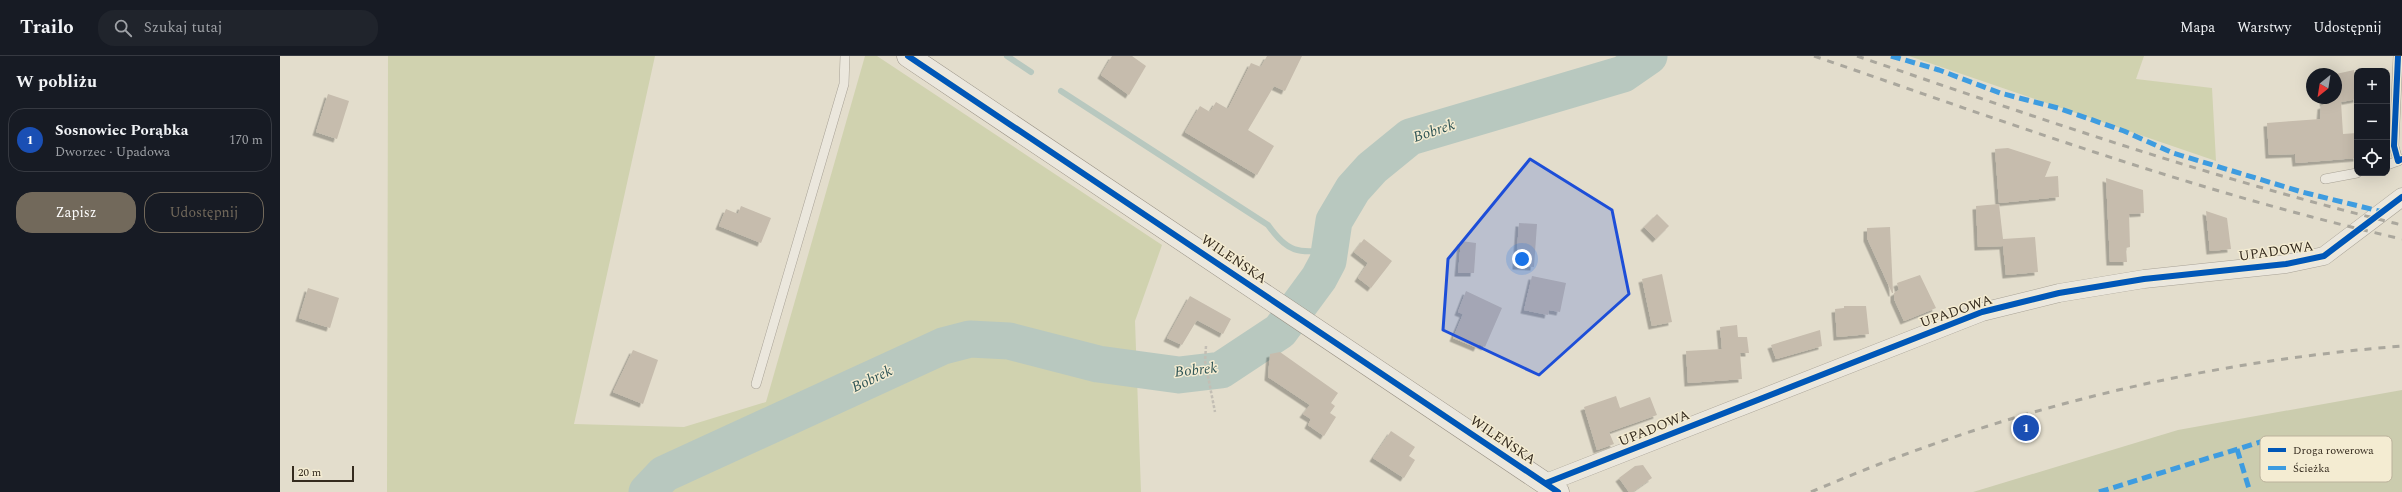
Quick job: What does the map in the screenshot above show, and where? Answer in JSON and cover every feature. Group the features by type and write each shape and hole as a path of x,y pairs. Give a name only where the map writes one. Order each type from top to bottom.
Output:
{"street":[{"name":"WILEŃSKA","path":"908,56 1552,488"},
{"name":"UPADOWA","path":"1552,488 1982,312 2059,293 2144,279 2286,264 2324,256 2402,197"}],"lane":[{"path":"756,384 844,84 845,56"},
{"path":"2390,164 2400,160 2394,146 2398,56"},
{"path":"2325,179 2354,174"}],"path":[{"path":"1206,346 1205,361 1215,412"}],"highlighted area":[{"path":"1530,159 1612,210 1629,294 1539,375 1443,330 1448,259"}],"green space":[{"path":"388,56 655,56 574,424 684,427 766,402 865,56 877,56 1162,245 1135,321 1141,492 387,492"},
{"path":"1909,56 2144,56 2136,79 2212,88 2216,161"},
{"path":"2402,390 2402,492 1973,492 2178,430"}],"building":[{"path":"1112,56 1132,56 1146,66 1129,95 1101,75"},
{"path":"1267,56 1302,56 1285,91 1274,86 1248,130 1274,146 1257,175 1185,132 1200,106 1210,112 1216,102 1228,109 1251,63 1261,67"},
{"path":"2354,70 2354,100 2342,102 2342,73"},
{"path":"328,94 349,101 337,139 316,132"},
{"path":"2341,104 2343,134 2354,133 2354,158 2296,163 2295,154 2269,155 2267,123 2320,119 2321,106"},
{"path":"2008,148 2051,162 2045,177 2058,176 2059,197 1999,203 1995,149"},
{"path":"2106,178 2143,190 2144,213 2129,214 2130,247 2126,248 2127,262 2110,262"},
{"path":"1999,204 2003,239 2035,237 2038,272 2006,275 2003,246 1978,247 1976,206"},
{"path":"741,206 771,218 761,243 719,226 726,209 738,214"},
{"path":"2206,211 2227,218 2231,249 2210,251"},
{"path":"1657,214 1669,226 1656,239 1644,227"},
{"path":"1519,223 1537,224 1534,267 1516,266"},
{"path":"1890,227 1893,293 1867,238 1867,228"},
{"path":"1364,239 1392,261 1371,288 1358,278 1368,263 1354,252"},
{"path":"1461,241 1476,243 1474,273 1458,273"},
{"path":"1662,274 1672,322 1652,326 1642,279"},
{"path":"1920,275 1936,308 1904,321 1894,299 1894,293 1899,290 1897,283"},
{"path":"1532,276 1566,283 1560,312 1549,310 1548,315 1524,310"},
{"path":"308,288 339,298 330,328 299,318"},
{"path":"1466,291 1502,308 1485,347 1479,344 1477,348 1453,338 1463,314 1458,312"},
{"path":"1190,296 1231,319 1223,334 1197,320 1182,345 1167,338"},
{"path":"1844,306 1866,306 1869,334 1837,337 1835,309 1844,308"},
{"path":"1737,325 1738,337 1747,337 1749,353 1740,353 1742,379 1688,383 1686,351 1722,349 1720,327"},
{"path":"1820,330 1822,346 1776,359 1771,345"},
{"path":"633,350 658,360 643,404 613,392"},
{"path":"1280,352 1338,393 1331,403 1335,406 1330,413 1336,417 1324,436 1308,425 1311,419 1303,414 1310,405 1268,377 1270,354"},
{"path":"1616,396 1620,408 1650,397 1657,415 1609,432 1614,444 1597,450 1584,407"},
{"path":"1391,431 1415,447 1409,456 1415,460 1404,478 1373,458"},
{"path":"1643,465 1652,478 1632,492 1629,492 1619,478 1635,466"}],"waterway":[{"path":"1007,56 1031,72"},
{"name":"Bobrek","path":"647,492 664,474 943,346 970,339 1009,341 1098,364 1179,375 1221,370 1280,331 1319,278 1328,261 1334,221 1353,189 1372,168 1410,137 1623,74 1649,56"},
{"path":"1061,91 1268,225 1281,241 1288,246 1301,251 1330,250"}],"railway":[{"path":"1814,56 2106,156 2179,179 2327,221 2402,239"},
{"path":"1857,56 2128,147 2264,188 2402,225"},
{"path":"1811,492 1883,463 1956,437 2028,414 2101,394 2249,364 2402,346"}],"marked path":[{"path":"1891,56 1939,70 2000,93 2058,108 2124,131 2173,153 2302,192 2383,212"},
{"path":"2099,492 2260,442"},
{"path":"2237,449 2250,492"}],"cycle path":[{"path":"908,56 1558,492"},
{"path":"2398,56 2394,146 2398,161 2402,159"},
{"path":"1546,483 1982,312 2059,293 2144,279 2286,264 2324,256 2402,197"}],"place":[{"name":"Sosnowiec Porąbka","path":"2026,428"}]}
